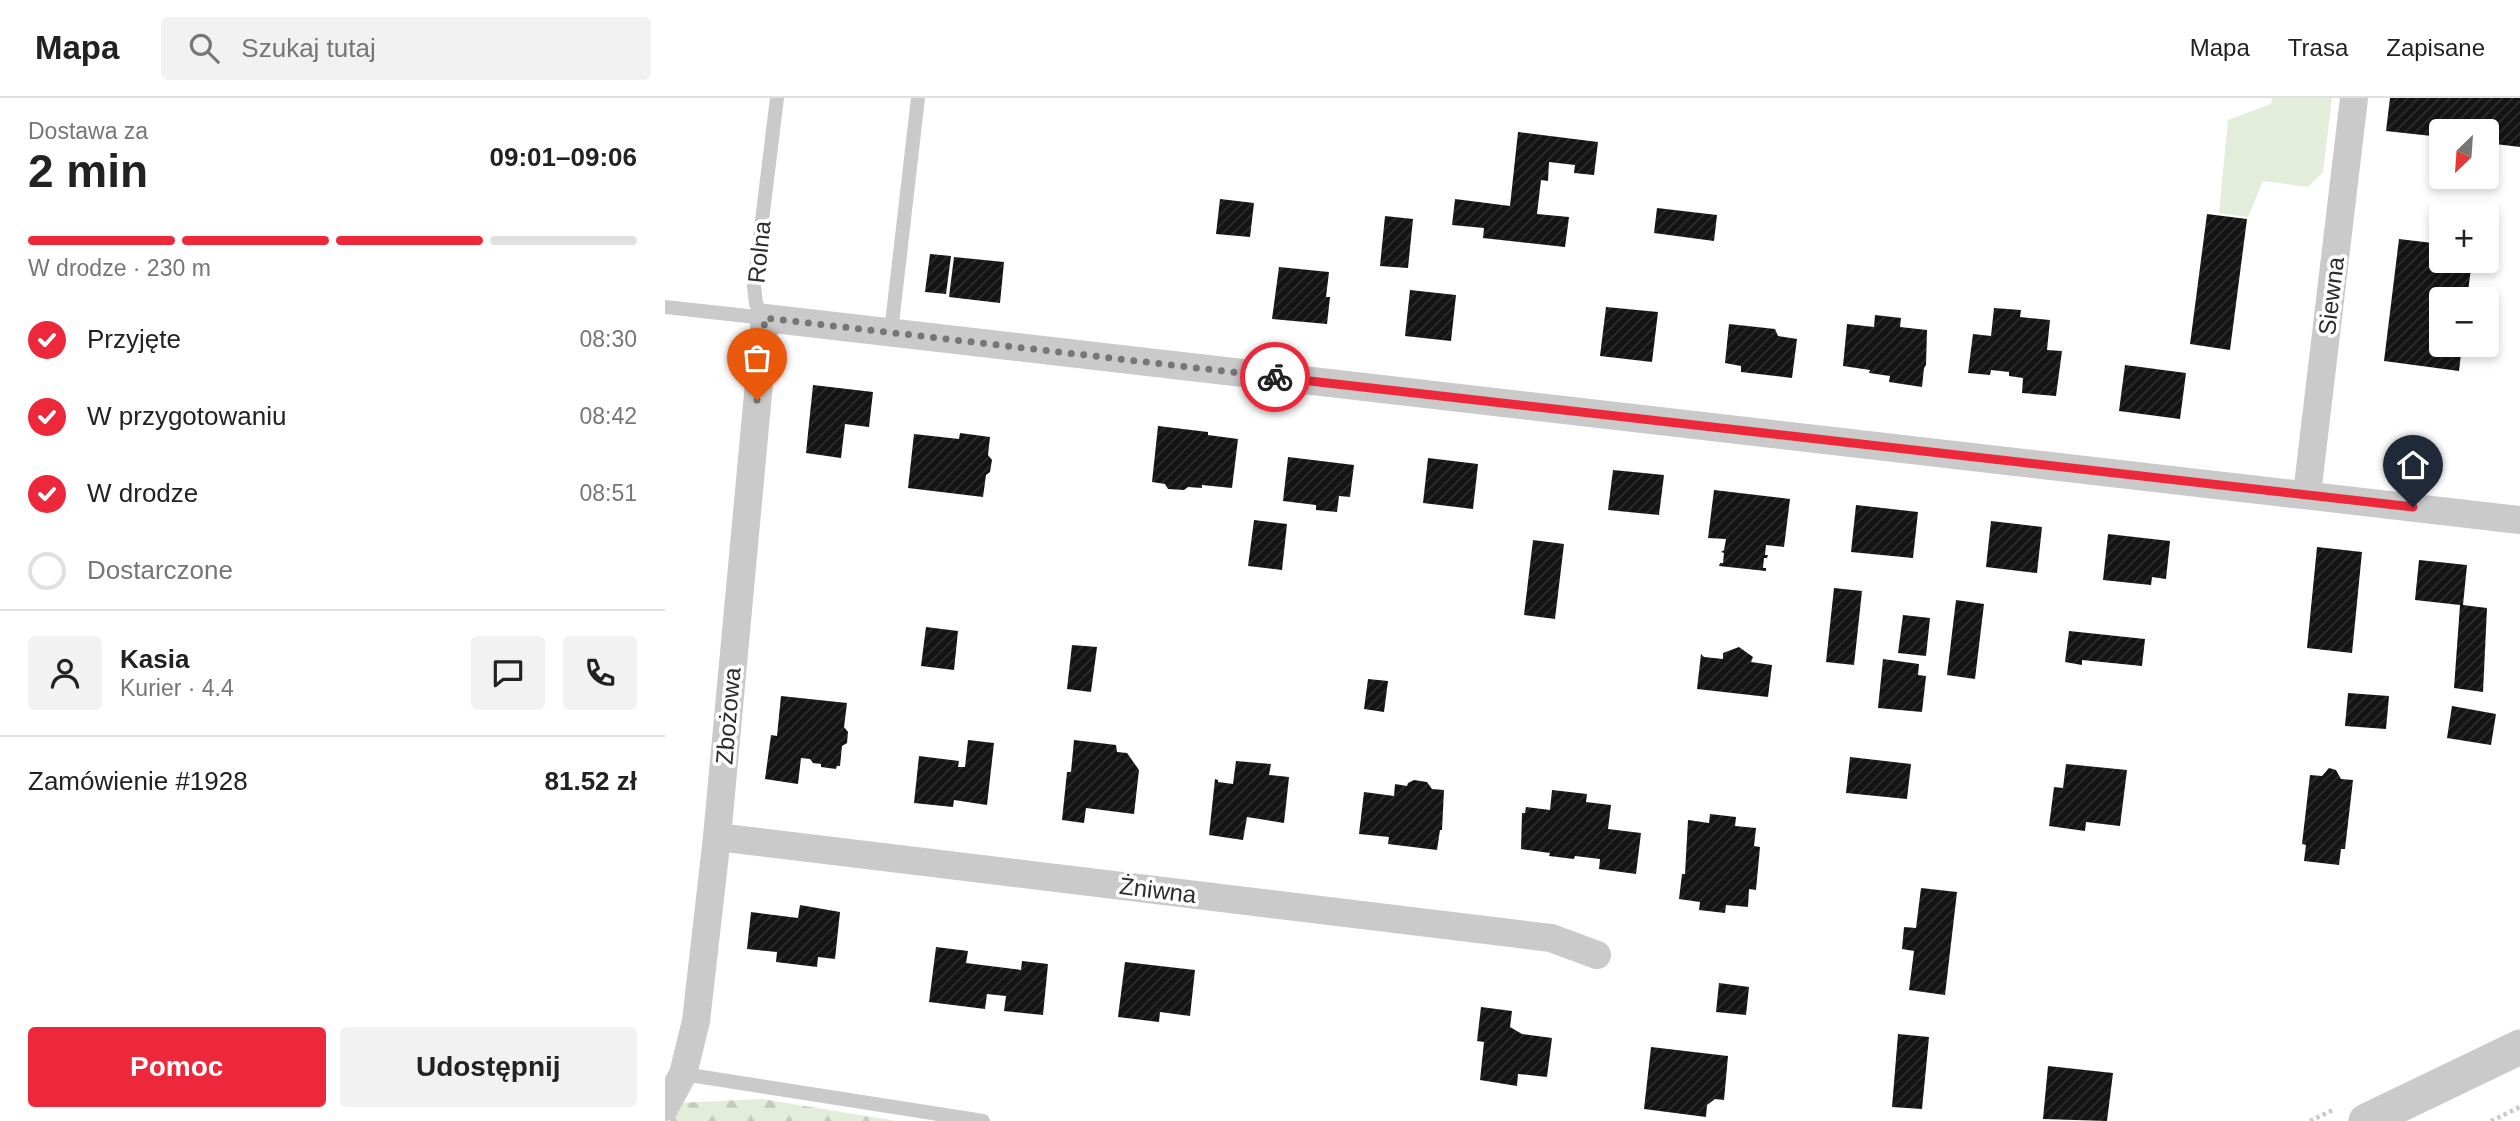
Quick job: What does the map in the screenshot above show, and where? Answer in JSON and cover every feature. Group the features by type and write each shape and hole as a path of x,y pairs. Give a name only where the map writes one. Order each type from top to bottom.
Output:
{"street":[{"name":"Siewna","path":"2307,494 2354,98"},
{"name":"Rolna","path":"765,318 2520,520"},
{"name":"Zbożowa","path":"665,1107 683,1074 696,1021 717,837 765,318"},
{"name":"Żniwna","path":"717,837 1551,938 1597,955"},
{"path":"2366,1121 2520,1047"}],"lane":[{"name":"Rolna","path":"765,318 756,303 754,286 777,98"},
{"path":"891,332 918,98"},
{"path":"665,307 765,318"},
{"path":"683,1074 983,1121"}],"path":[{"path":"2491,1121 2520,1107"}],"green space":[{"path":"2272,98 2332,98 2323,172 2308,187 2263,181 2248,217 2219,213 2228,120 2271,104"},
{"path":"762,1099 897,1121 669,1121 676,1103"}],"building":[{"path":"2390,98 2520,98 2520,147 2499,144 2499,119 2429,119 2429,136 2386,131"},
{"path":"1518,132 1598,142 1594,175 1574,173 1575,165 1549,162 1548,181 1541,180 1537,214 1569,217 1565,247 1483,238 1484,228 1452,225 1455,199 1510,206"},
{"path":"1220,199 1254,203 1250,237 1216,234"},
{"path":"1657,208 1717,215 1714,241 1654,233"},
{"path":"2207,214 2247,219 2230,350 2190,344"},
{"path":"1385,216 1413,219 1408,268 1380,266"},
{"path":"2399,239 2429,243 2429,273 2470,273 2469,287 2429,287 2429,357 2461,357 2459,371 2384,361"},
{"path":"930,254 951,256 946,294 925,292"},
{"path":"954,257 1004,262 1000,303 949,297"},
{"path":"1279,267 1329,272 1327,324 1272,319"},
{"path":"1410,290 1456,295 1451,341 1405,336"},
{"path":"1606,307 1658,312 1652,362 1600,356"},
{"path":"1994,308 2021,310 2020,317 2050,320 2047,350 2062,351 2056,396 2022,393 2023,378 2009,376 2009,372 1991,370 1990,375 1968,373 1973,334 1991,336"},
{"path":"1875,315 1901,318 1900,327 1927,330 1922,387 1889,382 1890,376 1843,366 1847,324 1874,327"},
{"path":"1729,324 1775,329 1778,336 1797,339 1792,378 1741,372 1741,366 1725,363"},
{"path":"2125,365 2186,373 2180,419 2119,411"},
{"path":"813,385 873,392 869,427 845,424 841,458 806,453"},
{"path":"1158,426 1238,439 1232,488 1202,485 1202,488 1168,489 1165,484 1152,482"},
{"path":"960,433 990,437 988,455 992,460 990,472 986,475 983,497 908,488 914,434 959,439"},
{"path":"1288,457 1354,465 1350,497 1339,496 1337,512 1316,510 1316,505 1283,501"},
{"path":"1428,458 1478,464 1473,509 1423,503"},
{"path":"1613,470 1664,475 1659,515 1608,510"},
{"path":"1714,490 1790,499 1784,547 1766,545 1765,555 1768,555 1764,558 1763,568 1766,568 1766,571 1719,566 1723,563 1724,553 1721,552 1726,539 1708,538"},
{"path":"1856,505 1918,512 1913,558 1851,552"},
{"path":"1254,520 1287,524 1282,570 1248,566"},
{"path":"1991,521 2042,527 2037,573 1986,567"},
{"path":"2108,534 2170,541 2166,579 2152,577 2151,585 2103,580"},
{"path":"1533,540 1564,544 1555,619 1524,615"},
{"path":"2317,547 2362,552 2352,653 2307,648"},
{"path":"2419,560 2467,565 2463,605 2487,608 2483,692 2454,688 2460,605 2415,600"},
{"path":"1834,588 1862,591 1854,665 1826,662"},
{"path":"1956,600 1984,604 1975,679 1947,675"},
{"path":"1903,615 1930,618 1926,656 1898,653"},
{"path":"926,627 958,631 954,670 921,666"},
{"path":"2069,631 2145,639 2142,666 2082,660 2082,665 2065,662"},
{"path":"1072,645 1097,647 1091,692 1067,689"},
{"path":"1739,647 1753,657 1751,662 1772,665 1768,697 1697,689 1701,654 1704,657 1723,659 1723,653"},
{"path":"1883,659 1919,664 1918,675 1926,676 1922,712 1878,708"},
{"path":"1368,679 1388,681 1384,712 1364,709"},
{"path":"2348,693 2389,696 2386,729 2345,726"},
{"path":"781,696 847,703 844,727 848,732 847,743 842,746 840,766 836,769 821,767 821,764 813,763 810,759 801,758 798,784 765,779 771,735 777,736"},
{"path":"2452,706 2496,714 2491,745 2447,738"},
{"path":"968,740 994,743 987,805 954,800 953,807 914,803 919,756 959,761 958,767 965,767"},
{"path":"1074,740 1116,745 1117,752 1127,753 1139,770 1134,814 1086,808 1084,823 1062,820 1067,772 1071,772"},
{"path":"1850,757 1911,764 1907,799 1846,793"},
{"path":"1236,761 1271,764 1269,775 1289,777 1284,823 1247,817 1243,840 1209,835 1215,779 1233,784"},
{"path":"2066,764 2127,770 2120,826 2086,822 2085,831 2049,826 2054,787 2063,788"},
{"path":"2329,768 2336,770 2341,779 2353,780 2345,849 2341,849 2339,865 2304,861 2306,845 2302,844 2310,775 2322,776"},
{"path":"1414,780 1427,782 1432,789 1444,790 1442,830 1437,850 1388,844 1389,837 1359,834 1364,792 1394,796 1395,784 1407,786"},
{"path":"1552,790 1587,794 1586,802 1611,805 1608,829 1641,833 1636,874 1599,869 1600,859 1549,856 1550,853 1521,849 1522,813 1525,813 1526,807 1550,810"},
{"path":"1710,814 1736,817 1735,826 1756,828 1754,846 1760,847 1756,890 1749,889 1748,907 1726,905 1725,913 1699,910 1700,902 1679,899 1682,874 1685,874 1688,820 1709,823"},
{"path":"1921,888 1957,892 1945,995 1909,990 1914,951 1902,949 1904,927 1916,928"},
{"path":"800,905 840,912 835,959 818,957 817,967 776,962 777,952 747,949 751,912 798,918"},
{"path":"936,947 968,951 966,963 1021,970 1022,961 1048,964 1043,1015 1004,1011 1006,996 987,994 985,1009 929,1002"},
{"path":"1125,962 1195,970 1190,1016 1160,1012 1159,1022 1118,1017"},
{"path":"1719,983 1749,987 1746,1015 1716,1012"},
{"path":"1481,1007 1512,1011 1510,1027 1522,1034 1552,1038 1547,1077 1518,1074 1517,1086 1480,1080 1484,1042 1477,1041"},
{"path":"1898,1034 1929,1037 1922,1109 1892,1107"},
{"path":"1651,1047 1728,1056 1724,1100 1715,1099 1707,1105 1706,1117 1644,1109"},
{"path":"2048,1066 2113,1073 2107,1121 2043,1119"}],"way so far":[{"path":"757,400 765,318 1275,377"}],"route":[{"path":"1275,377 2413,507"}]}
